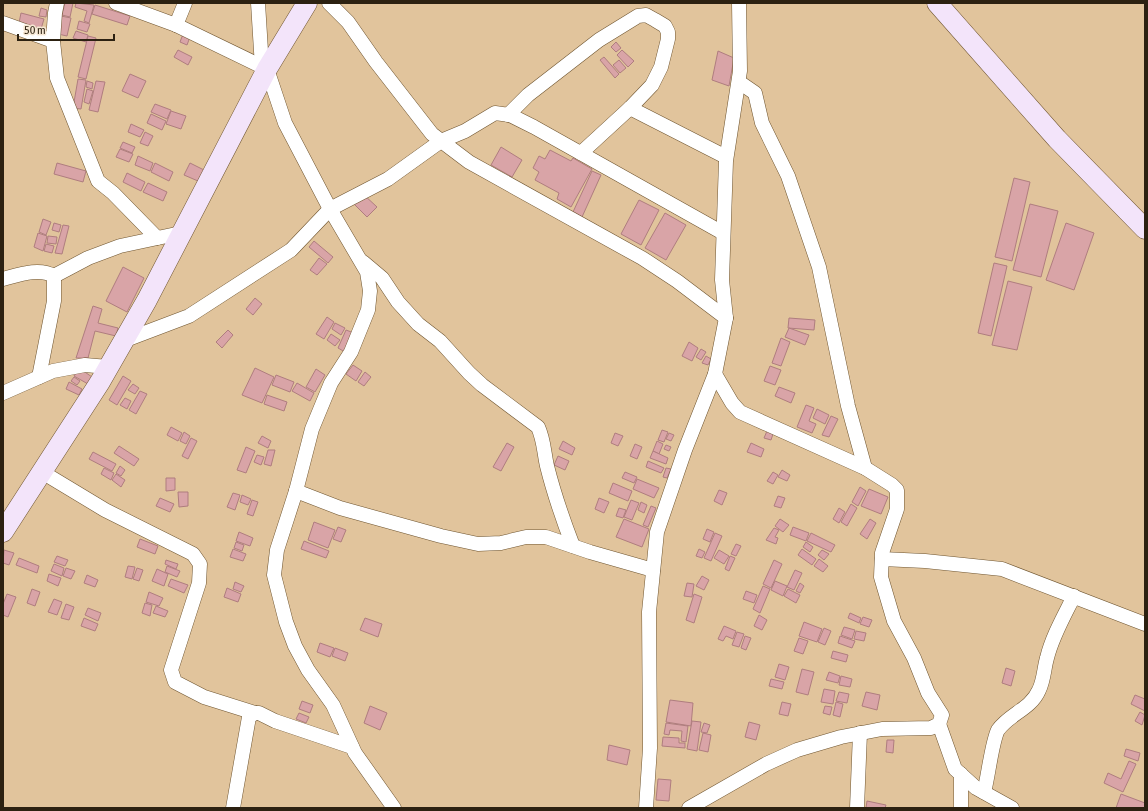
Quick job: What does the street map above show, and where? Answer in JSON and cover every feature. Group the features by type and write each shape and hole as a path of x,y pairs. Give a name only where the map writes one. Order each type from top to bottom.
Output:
{"street":[{"path":"57,3 53,41 57,78 98,181 114,193 157,238"},
{"path":"116,3 176,25 264,68"},
{"path":"176,25 185,3"},
{"path":"258,3 264,68 285,123 330,209 368,272 369,279 368,310 351,352 331,383 312,428 296,491 277,550 274,575 286,622 295,646 308,670 333,705 352,747 394,808"},
{"path":"3,532 108,367 147,300 264,68 307,3"},
{"path":"329,3 348,22 432,134 468,162 642,258 677,281 726,318"},
{"path":"646,808 650,748 649,612 657,532 685,450 715,374 726,318 722,280 726,157 740,71 739,3"},
{"path":"937,3 1056,139 1145,229"},
{"path":"508,115 528,94 599,40 638,16 646,16 664,26 668,32 668,39 661,67 652,85 630,108 581,153"},
{"path":"3,23 53,41"},
{"path":"739,82 755,93 762,123 788,176 819,266 848,406 865,468"},
{"path":"630,108 726,157"},
{"path":"123,341 189,316 277,261 291,250 330,209 388,179 441,141 465,131 495,113 508,115 581,153 723,233"},
{"path":"54,276 88,258 120,246 181,233"},
{"path":"360,259 382,278 398,302 418,324 440,341 482,386 538,427 542,436 547,465 559,509 574,546"},
{"path":"3,279 35,272 49,273 54,276"},
{"path":"39,377 54,301 54,276"},
{"path":"3,393 53,371 85,364 108,367"},
{"path":"715,374 732,403 740,412 865,468 892,485 897,490 897,509 882,559 881,577 894,621 914,658 928,693 942,715 939,724 955,769 984,792 1012,808"},
{"path":"42,472 105,510 193,554 200,564 199,583 171,670 175,682 204,697 259,713 275,721 352,747"},
{"path":"296,491 340,508 441,536 478,544 501,543 526,537 546,537 653,570"},
{"path":"882,559 925,561 1002,569 1145,623"},
{"path":"984,792 994,739 998,730 1008,719 1023,710 1035,699 1040,690 1047,657 1074,596"},
{"path":"233,808 249,718 255,713"},
{"path":"689,808 766,764 797,750 860,733 882,729 931,728 939,724"},
{"path":"857,808 860,733"},
{"path":"961,774 961,808"}],"building":[{"path":"65,3 73,3 70,17 62,15"},
{"path":"76,3 94,5 89,23 84,21 87,11 75,7"},
{"path":"95,5 130,16 127,25 92,14"},
{"path":"41,8 47,10 46,17 39,16"},
{"path":"21,13 44,19 41,29 19,23"},
{"path":"61,16 71,18 67,36 58,34"},
{"path":"79,21 90,24 87,32 77,29"},
{"path":"76,31 88,35 86,42 73,38"},
{"path":"183,34 190,37 187,45 180,42"},
{"path":"88,36 96,38 86,79 78,77"},
{"path":"616,42 621,48 616,52 611,47"},
{"path":"178,50 192,57 188,65 174,57"},
{"path":"622,50 634,61 628,67 617,55"},
{"path":"718,51 734,58 729,86 712,80"},
{"path":"604,57 619,74 615,78 600,60"},
{"path":"619,60 626,68 620,73 613,65"},
{"path":"130,74 146,81 138,98 122,91"},
{"path":"78,79 86,80 81,109 73,108"},
{"path":"87,81 93,83 92,89 86,87"},
{"path":"96,81 105,82 98,112 89,110"},
{"path":"87,89 93,91 89,104 84,102"},
{"path":"155,104 171,110 167,119 151,112"},
{"path":"171,111 186,116 181,129 166,124"},
{"path":"151,114 166,121 162,130 147,123"},
{"path":"131,124 144,130 140,137 128,132"},
{"path":"145,132 153,136 148,146 140,143"},
{"path":"123,142 135,147 132,153 120,148"},
{"path":"501,147 522,160 512,177 491,165"},
{"path":"120,149 133,154 129,162 116,157"},
{"path":"550,150 571,161 573,158 592,169 571,207 557,199 559,193 535,180 539,172 533,168 539,156 545,159"},
{"path":"138,156 153,163 150,171 135,165"},
{"path":"57,163 86,171 83,182 54,174"},
{"path":"155,163 173,172 169,181 151,172"},
{"path":"190,163 204,170 198,181 184,175"},
{"path":"592,171 601,175 582,217 573,212"},
{"path":"127,173 145,182 141,191 123,182"},
{"path":"1014,178 1030,182 1012,261 995,257"},
{"path":"148,183 167,192 163,201 143,192"},
{"path":"363,194 377,207 367,217 354,204"},
{"path":"639,200 659,210 641,245 621,234"},
{"path":"1030,204 1058,211 1041,277 1013,270"},
{"path":"665,213 686,225 666,260 645,248"},
{"path":"43,219 51,222 46,235 39,232"},
{"path":"54,223 61,225 59,232 52,230"},
{"path":"1066,223 1094,233 1074,290 1046,280"},
{"path":"63,225 69,226 62,254 55,253"},
{"path":"38,233 47,236 43,251 34,247"},
{"path":"48,236 57,237 56,244 47,243"},
{"path":"314,241 333,257 328,263 309,247"},
{"path":"46,244 54,246 52,253 44,251"},
{"path":"319,258 327,264 317,275 310,270"},
{"path":"994,263 1007,266 991,336 978,333"},
{"path":"123,267 144,278 127,312 106,301"},
{"path":"1008,281 1032,287 1017,350 992,345"},
{"path":"255,298 262,304 253,315 246,309"},
{"path":"93,306 102,309 98,323 118,328 116,336 95,331 88,358 76,358"},
{"path":"327,317 334,322 324,339 316,334"},
{"path":"789,318 815,320 814,330 788,328"},
{"path":"335,323 345,328 341,335 332,329"},
{"path":"789,328 809,335 805,345 785,337"},
{"path":"228,330 233,335 222,348 216,342"},
{"path":"346,330 354,333 345,352 338,348"},
{"path":"331,334 340,340 335,346 327,340"},
{"path":"781,338 790,342 781,366 772,363"},
{"path":"689,342 698,348 692,361 682,356"},
{"path":"701,349 706,352 701,360 696,357"},
{"path":"706,356 711,359 708,365 702,363"},
{"path":"353,365 362,371 356,381 346,374"},
{"path":"770,366 781,370 775,385 764,381"},
{"path":"79,368 92,377 88,384 74,376"},
{"path":"255,368 274,377 262,403 242,395"},
{"path":"316,369 325,375 315,392 306,387"},
{"path":"365,372 371,377 364,386 358,382"},
{"path":"276,375 294,382 290,392 272,385"},
{"path":"123,376 131,381 117,405 109,400"},
{"path":"74,377 80,381 77,385 71,381"},
{"path":"69,382 82,389 79,395 66,389"},
{"path":"297,383 314,393 310,401 292,391"},
{"path":"133,384 139,388 135,394 128,390"},
{"path":"779,387 795,393 791,403 775,396"},
{"path":"140,391 147,394 136,414 129,410"},
{"path":"267,395 287,402 284,411 264,404"},
{"path":"125,398 131,401 127,409 120,405"},
{"path":"806,405 814,408 809,421 816,424 812,433 797,427"},
{"path":"817,409 829,415 825,424 813,418"},
{"path":"831,416 838,419 829,437 822,435"},
{"path":"171,427 182,433 178,441 167,435"},
{"path":"662,430 668,432 664,442 658,440"},
{"path":"767,431 773,434 771,440 764,438"},
{"path":"184,432 190,436 186,444 180,441"},
{"path":"615,433 623,436 618,446 611,443"},
{"path":"669,433 674,435 671,441 666,439"},
{"path":"262,436 271,441 268,448 258,443"},
{"path":"191,438 197,441 188,459 182,456"},
{"path":"563,441 575,448 572,455 559,449"},
{"path":"657,441 663,444 659,454 653,451"},
{"path":"507,443 514,447 501,471 493,467"},
{"path":"751,443 764,449 761,457 747,452"},
{"path":"635,444 642,447 637,459 630,456"},
{"path":"666,445 671,447 669,451 664,449"},
{"path":"119,446 139,459 134,466 114,453"},
{"path":"246,447 255,451 246,473 237,470"},
{"path":"268,450 275,450 271,466 264,464"},
{"path":"653,451 668,458 666,464 650,458"},
{"path":"93,452 116,464 112,471 89,459"},
{"path":"257,455 264,457 261,465 254,462"},
{"path":"558,456 569,461 565,470 554,465"},
{"path":"648,461 664,468 661,473 646,467"},
{"path":"120,466 125,470 121,476 116,473"},
{"path":"104,468 114,473 111,480 101,474"},
{"path":"666,468 671,469 667,478 663,477"},
{"path":"782,470 790,475 787,481 778,477"},
{"path":"625,472 637,477 634,483 622,478"},
{"path":"773,472 778,475 773,484 767,481"},
{"path":"116,474 125,480 121,487 112,480"},
{"path":"166,478 175,478 175,490 166,491"},
{"path":"637,479 659,488 654,498 633,489"},
{"path":"613,483 632,491 628,501 609,493"},
{"path":"860,487 866,491 858,506 852,502"},
{"path":"869,489 888,497 881,514 861,506"},
{"path":"719,490 727,493 722,505 714,501"},
{"path":"178,492 188,492 188,506 179,507"},
{"path":"233,493 240,495 235,510 227,507"},
{"path":"242,495 251,499 248,505 240,502"},
{"path":"778,496 785,498 781,508 774,506"},
{"path":"160,498 174,504 170,512 156,506"},
{"path":"599,498 609,502 604,513 595,509"},
{"path":"252,500 258,502 253,516 247,514"},
{"path":"631,500 639,503 632,520 624,517"},
{"path":"641,502 647,505 644,513 638,510"},
{"path":"851,504 857,508 847,526 841,522"},
{"path":"651,506 656,508 648,527 643,525"},
{"path":"619,508 626,510 623,518 616,516"},
{"path":"839,508 845,512 839,523 833,519"},
{"path":"624,519 649,529 642,547 616,537"},
{"path":"780,519 789,525 783,532 775,526"},
{"path":"870,519 876,523 867,539 860,534"},
{"path":"314,522 335,530 328,548 308,540"},
{"path":"338,527 346,530 341,542 333,539"},
{"path":"793,527 809,533 806,541 790,535"},
{"path":"774,528 779,530 775,537 778,538 776,544 766,540"},
{"path":"707,529 714,532 710,542 703,539"},
{"path":"239,532 253,538 250,546 236,541"},
{"path":"715,533 722,536 711,561 704,558"},
{"path":"811,533 835,545 831,552 807,541"},
{"path":"140,539 158,546 155,554 137,547"},
{"path":"304,541 329,551 326,558 301,549"},
{"path":"236,542 244,545 242,551 234,548"},
{"path":"806,542 813,547 810,552 803,547"},
{"path":"736,544 741,546 736,556 731,554"},
{"path":"233,549 246,554 243,561 230,557"},
{"path":"699,549 705,552 702,558 696,556"},
{"path":"802,549 816,559 812,565 798,555"},
{"path":"4,550 14,553 9,565 3,563"},
{"path":"719,550 729,556 724,564 714,558"},
{"path":"822,550 829,554 824,560 818,555"},
{"path":"57,556 68,560 65,566 54,562"},
{"path":"730,556 735,558 729,571 725,569"},
{"path":"19,558 39,566 37,573 16,565"},
{"path":"819,559 828,566 823,572 814,566"},
{"path":"166,560 178,564 176,569 165,564"},
{"path":"774,560 782,564 771,588 763,584"},
{"path":"54,564 64,568 62,576 51,571"},
{"path":"128,566 135,567 132,579 125,577"},
{"path":"167,566 180,571 177,577 165,572"},
{"path":"66,568 75,571 71,579 63,576"},
{"path":"137,568 143,570 139,581 133,579"},
{"path":"157,569 168,574 164,586 152,581"},
{"path":"795,570 802,573 794,590 787,587"},
{"path":"49,574 61,578 58,586 47,581"},
{"path":"87,575 98,580 95,587 84,583"},
{"path":"702,576 709,580 704,590 696,586"},
{"path":"171,579 188,585 184,593 168,586"},
{"path":"775,581 787,586 783,596 771,590"},
{"path":"235,582 244,586 241,592 233,589"},
{"path":"687,583 694,584 692,597 684,596"},
{"path":"800,583 804,586 800,593 796,591"},
{"path":"763,586 770,589 760,613 753,609"},
{"path":"227,588 241,594 238,602 224,597"},
{"path":"32,589 40,592 35,606 27,603"},
{"path":"788,589 800,595 796,603 784,596"},
{"path":"746,591 757,595 754,603 743,599"},
{"path":"149,592 163,598 159,606 146,602"},
{"path":"7,594 16,597 8,617 3,615 3,604"},
{"path":"694,594 702,597 694,623 686,620"},
{"path":"54,599 62,602 57,615 48,612"},
{"path":"145,603 152,605 150,616 142,613"},
{"path":"66,604 74,607 69,620 61,618"},
{"path":"156,606 168,611 165,617 153,613"},
{"path":"88,608 101,613 98,621 85,615"},
{"path":"850,613 861,618 859,623 848,618"},
{"path":"759,615 767,620 762,630 754,626"},
{"path":"863,617 872,620 869,627 860,624"},
{"path":"84,618 98,624 95,631 81,626"},
{"path":"365,618 382,624 378,637 360,630"},
{"path":"804,622 822,629 817,642 799,636"},
{"path":"724,626 736,631 733,639 726,636 723,641 718,639"},
{"path":"844,627 855,630 852,639 841,635"},
{"path":"824,628 831,631 825,645 818,642"},
{"path":"856,631 866,633 864,641 854,639"},
{"path":"737,632 744,634 739,647 732,645"},
{"path":"745,636 751,638 746,650 741,648"},
{"path":"840,636 855,641 852,648 838,643"},
{"path":"799,638 808,641 803,654 794,651"},
{"path":"320,643 334,648 330,657 317,652"},
{"path":"335,648 348,653 345,661 332,656"},
{"path":"833,651 848,655 846,662 831,658"},
{"path":"779,664 789,667 785,680 775,677"},
{"path":"1006,668 1015,671 1011,686 1002,683"},
{"path":"802,669 814,672 808,695 796,692"},
{"path":"829,672 840,676 838,683 826,680"},
{"path":"841,676 852,679 850,687 839,685"},
{"path":"771,679 784,682 782,689 769,686"},
{"path":"824,689 835,691 833,704 821,702"},
{"path":"839,692 849,694 847,703 836,701"},
{"path":"866,692 880,695 877,710 862,706"},
{"path":"1135,695 1145,699 1145,711 1131,704"},
{"path":"670,700 693,703 691,726 666,722"},
{"path":"302,701 313,705 310,713 299,709"},
{"path":"782,702 791,704 788,716 779,714"},
{"path":"836,702 843,704 840,717 833,715"},
{"path":"370,706 387,713 380,730 364,723"},
{"path":"825,706 832,707 830,715 823,713"},
{"path":"1140,712 1145,715 1142,725 1135,721"},
{"path":"299,713 309,717 306,723 296,719"},
{"path":"692,721 701,722 697,751 687,749"},
{"path":"749,722 760,725 756,740 745,737"},
{"path":"666,723 688,726 686,742 681,741 682,731 670,730 669,735 664,734"},
{"path":"704,723 710,725 707,733 701,732"},
{"path":"703,733 711,735 708,752 699,750"},
{"path":"663,737 679,738 679,743 685,743 685,748 662,746"},
{"path":"887,740 894,740 893,753 886,752"},
{"path":"609,745 630,750 627,765 607,760"},
{"path":"1126,749 1140,753 1138,761 1124,756"},
{"path":"1129,761 1136,764 1123,792 1104,783 1108,773 1121,779"},
{"path":"658,779 671,780 669,801 656,800"},
{"path":"1121,794 1145,803 1145,808 1116,808"},
{"path":"867,801 886,805 885,808 866,808"}]}
